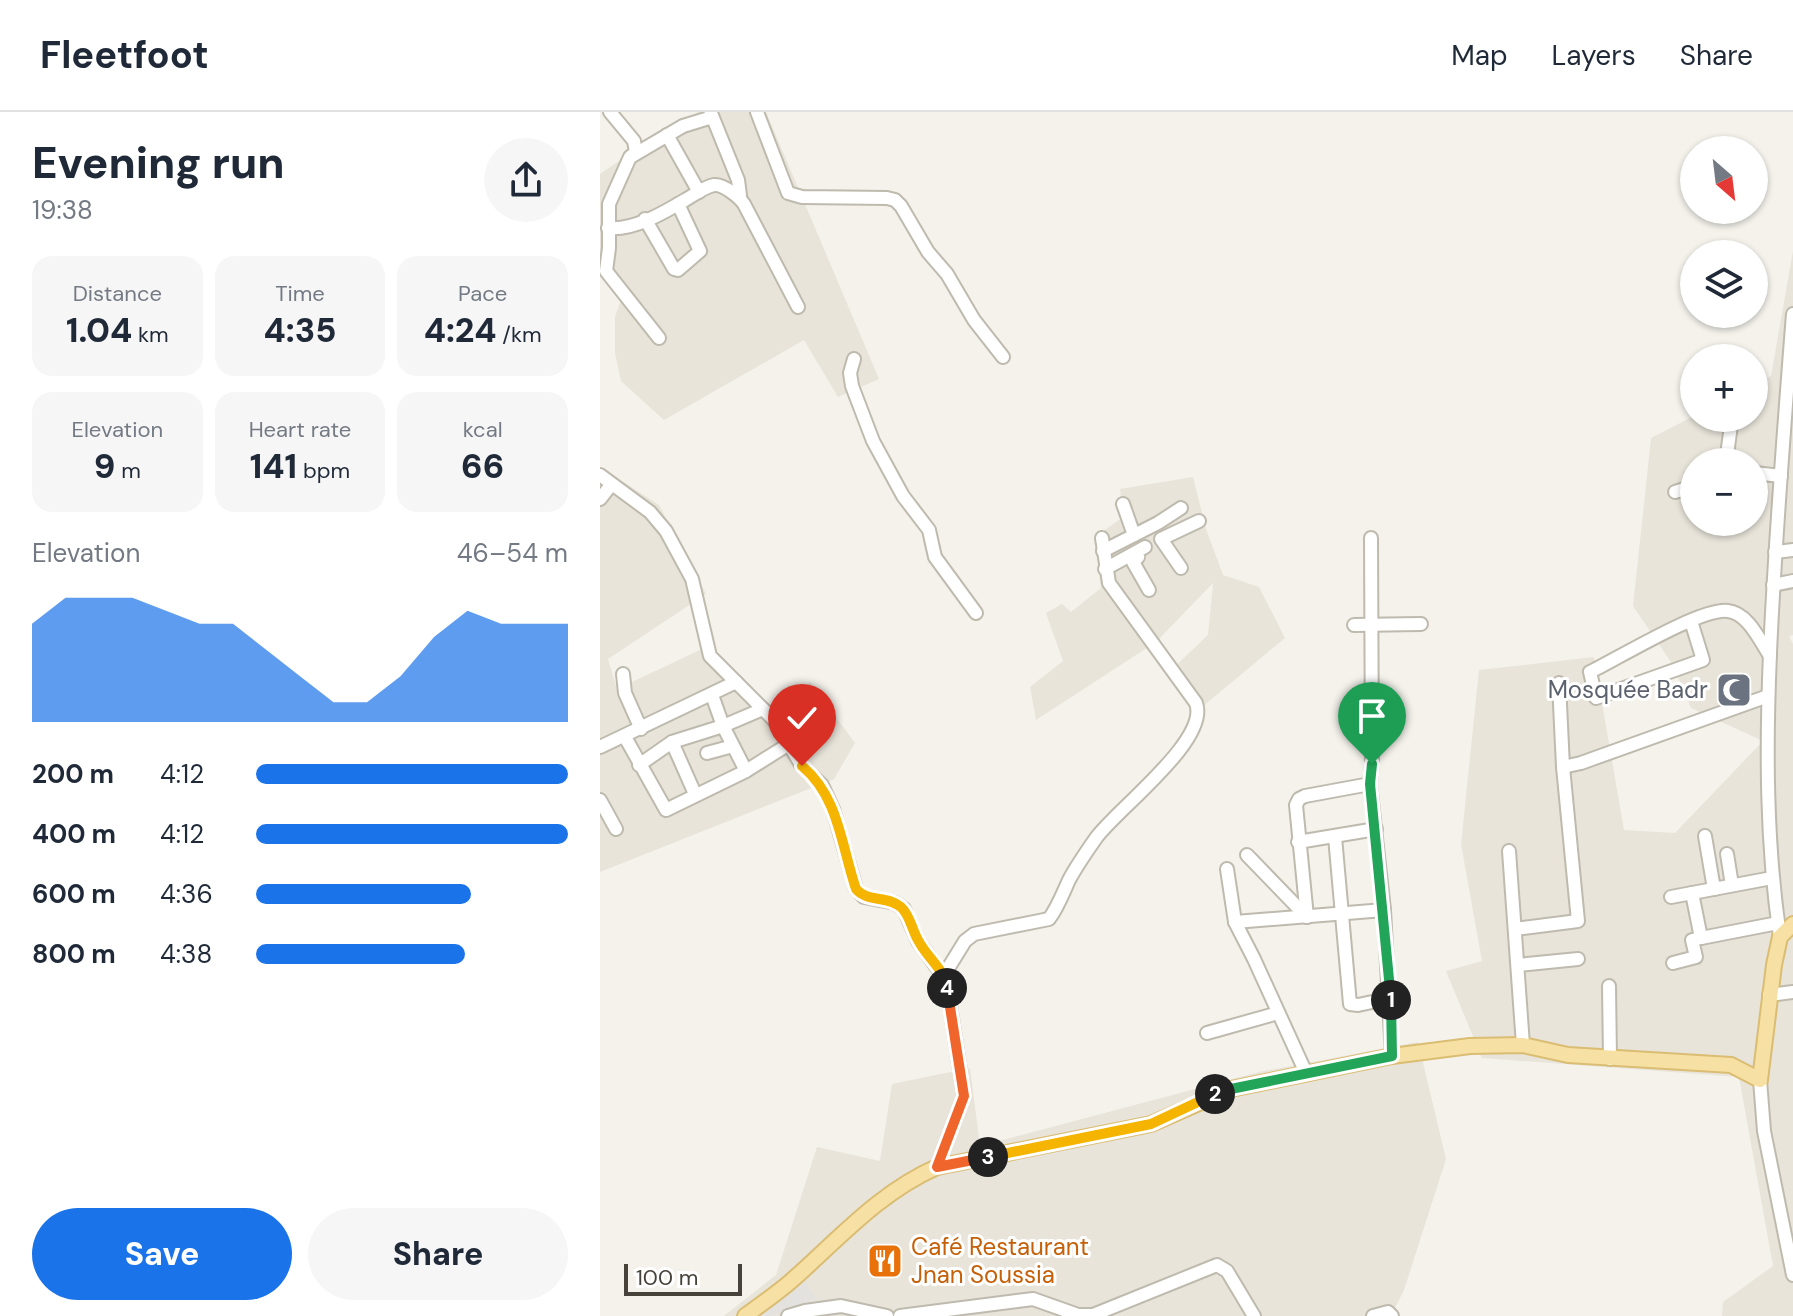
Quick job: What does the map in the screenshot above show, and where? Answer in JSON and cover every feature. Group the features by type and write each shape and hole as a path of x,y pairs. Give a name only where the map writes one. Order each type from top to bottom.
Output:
{"main road":[{"path":"745,1316 789,1282 872,1208 907,1183 937,1167 1151,1124 1224,1091 1392,1056 1470,1046 1523,1045 1568,1055 1731,1065 1760,1080 1769,995 1784,928"},
{"path":"1731,1065 1762,1051"}],"street":[{"path":"610,112 634,141 636,152 630,157 611,196 609,248 603,272 659,338"},
{"path":"757,112 789,195 872,197 897,202 928,252 947,274 974,320 1003,357"},
{"path":"630,157 667,135 709,118 713,113"},
{"path":"713,113 738,180 740,195 737,196"},
{"path":"667,135 699,192"},
{"path":"608,228 624,228 716,185 737,196 744,204 798,307"},
{"path":"645,219 660,249 678,270 700,251 678,204"},
{"path":"1673,963 1696,957 1692,940 1784,928 1772,878 1768,817 1768,696 1775,552 1788,442 1793,314"},
{"path":"854,359 850,373 852,386 873,441 903,496 929,530 935,557 976,613"},
{"path":"600,475 650,512 666,531 692,579 708,652 716,665 774,720 802,766 814,776 827,795 856,889 864,897 895,903 904,909 922,949 944,975 964,1096 937,1167"},
{"path":"600,499 611,485"},
{"path":"1675,492 1680,490"},
{"path":"1123,504 1134,535"},
{"path":"944,975 965,941 974,934 1049,919 1070,879 1099,835 1159,775 1192,732 1198,720 1196,703 1119,600 1109,583 1102,544 1134,535 1181,508"},
{"path":"1149,590 1133,562 1161,539 1199,521"},
{"path":"1371,538 1370,784 1384,910 1392,1056"},
{"path":"1105,569 1150,549"},
{"path":"1150,549 1181,568"},
{"path":"1775,552 1793,550"},
{"path":"1773,585 1793,581"},
{"path":"1691,621 1703,660 1596,698 1590,672 1691,621 1705,614 1728,611 1736,614 1748,623 1770,656"},
{"path":"1354,625 1421,624"},
{"path":"623,674 625,693 641,729"},
{"path":"600,747 736,682"},
{"path":"1515,929 1578,921 1563,767 1559,683"},
{"path":"712,695 723,726 746,771"},
{"path":"1563,767 1768,696"},
{"path":"639,765 672,742 763,709"},
{"path":"625,737 666,810 746,771 789,744"},
{"path":"672,742 695,794"},
{"path":"707,753 733,746"},
{"path":"1307,917 1296,805 1305,796 1370,784"},
{"path":"600,800 616,829"},
{"path":"1298,842 1376,829"},
{"path":"1705,836 1714,889"},
{"path":"1335,837 1350,1004 1391,998"},
{"path":"1509,851 1523,1045"},
{"path":"1727,854 1732,885"},
{"path":"1247,855 1307,917"},
{"path":"1227,869 1235,922 1306,1073"},
{"path":"1671,897 1772,878"},
{"path":"1692,893 1701,938"},
{"path":"1235,922 1384,910"},
{"path":"1518,965 1578,959"},
{"path":"1609,986 1610,1059"},
{"path":"1769,995 1793,992"},
{"path":"1207,1033 1278,1013"},
{"path":"1760,1080 1764,1131 1792,1267"},
{"path":"900,1316 1033,1299 1078,1315 1093,1315 1217,1265 1227,1271 1254,1316"},
{"path":"788,1316 841,1306 887,1316"},
{"path":"1373,1316 1388,1312 1392,1316"}],"shaded area":[{"path":"698,112 766,112 879,379 838,397 804,340 664,420 621,381 615,353 615,317 624,291 619,275 600,273 600,174 661,132"},
{"path":"1793,251 1793,635 1789,636 1793,644 1793,1316 1722,1316 1723,1302 1773,1266 1739,1077 1482,1058 1446,971 1482,961 1461,844 1479,670 1594,657 1624,830 1675,833 1763,741 1691,708 1673,665 1633,606 1651,438 1680,423 1680,432 1768,432 1768,378 1771,376"},
{"path":"611,474 659,505 706,594 608,659 617,689 700,650 713,650 773,713 810,682 855,743 834,779 600,872 600,491"},
{"path":"1193,477 1206,529 1223,575 1259,587 1285,638 1196,712 1168,673 1208,635 1213,583 1156,642 1036,720 1030,687 1063,661 1046,613 1062,604 1071,612 1101,588 1095,537 1123,517 1120,489"},
{"path":"1418,1042 1446,1159 1404,1290 1391,1316 724,1316 776,1275 817,1147 880,1161 892,1084 970,1068 980,1146 1259,1072"},
{"path":"803,1278 816,1299 770,1316 757,1316 784,1296"}],"place":[{"name":"Mosquée Badr","path":"1734,690"},
{"name":"Café Restaurant Jnan Soussia","path":"885,1261"}],"route":[{"path":"802,766 822,785 827,795 856,889 864,897 895,903 904,909 922,949 946,980 964,1096 937,1167 1151,1124 1224,1091 1392,1056 1384,910 1370,784 1372,764"}]}
